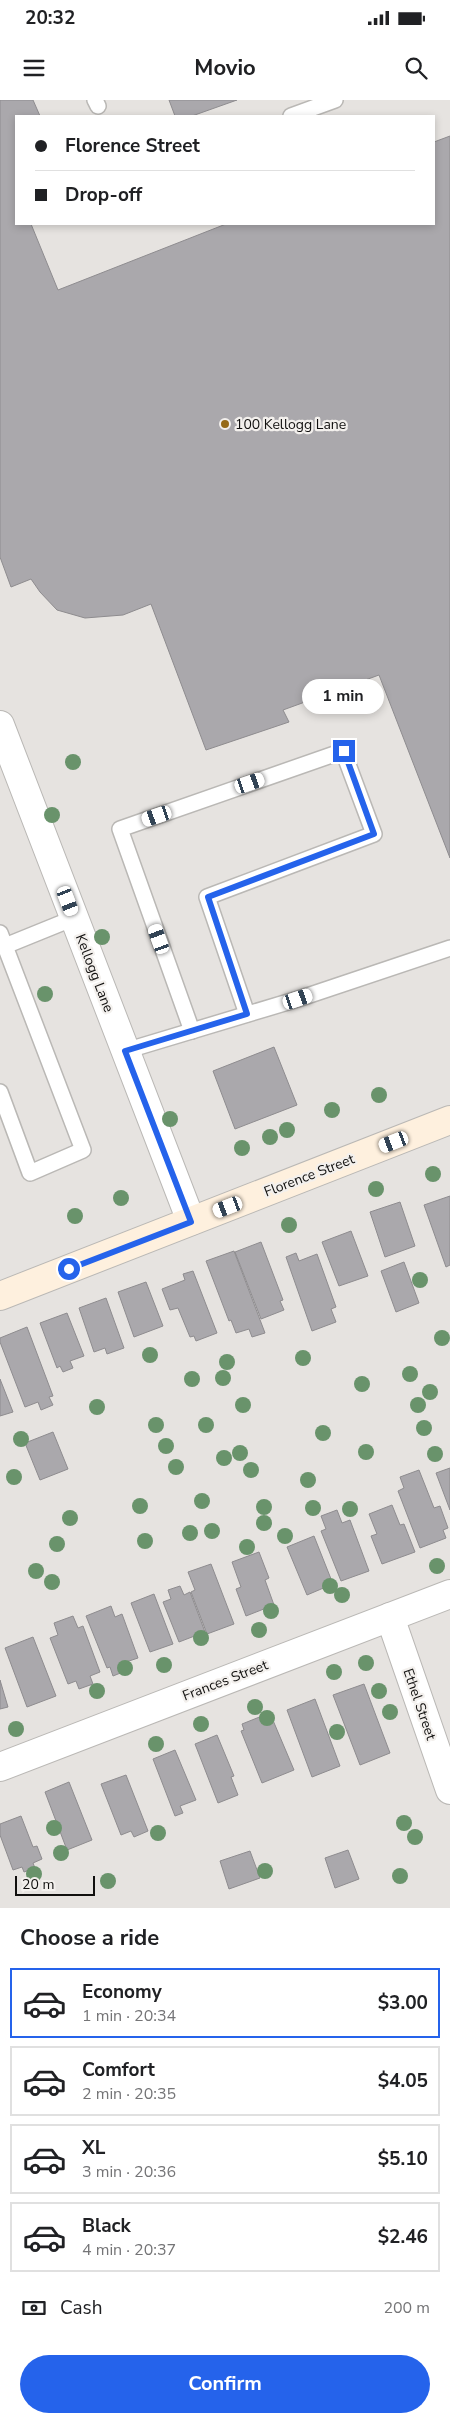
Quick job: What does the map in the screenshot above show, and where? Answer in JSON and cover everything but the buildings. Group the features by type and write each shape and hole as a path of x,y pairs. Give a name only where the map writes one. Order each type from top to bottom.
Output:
{"main road":[{"name":"Florence Street","path":"0,1296 450,1120"}],"street":[{"name":"Kellogg Lane","path":"0,725 7,765 74,918 191,1222"},
{"name":"Frances Street","path":"0,1766 450,1594"},
{"name":"Ethel Street","path":"390,1617 450,1790"}],"lane":[{"path":"294,115 333,100"},
{"path":"192,1031 120,829 344,751 374,834 208,897 247,1014"},
{"path":"0,1092 30,1173 83,1150 2,939 74,918"},
{"path":"125,1051 247,1014 450,948"}],"place":[{"name":"100 Kellogg Lane","path":"225,424"}],"route":[{"path":"69,1269 191,1222 125,1051 247,1014 208,897 374,834 344,751"}]}
